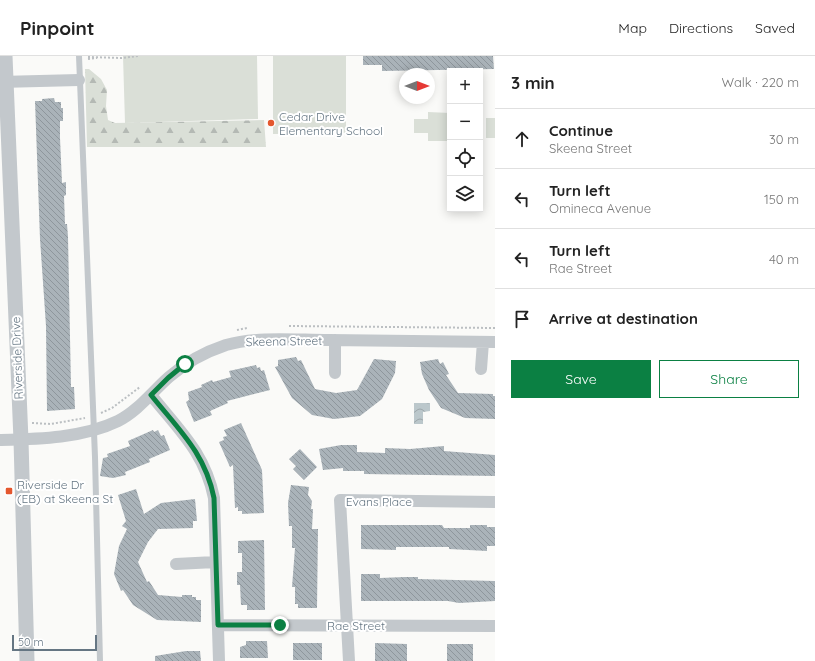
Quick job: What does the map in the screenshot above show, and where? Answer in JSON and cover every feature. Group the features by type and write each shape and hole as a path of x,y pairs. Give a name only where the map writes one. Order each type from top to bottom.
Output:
{"street":[{"name":"Riverside Drive","path":"5,56 3,82 21,440 27,661"},
{"path":"3,82 79,80"},
{"name":"Skeena Street","path":"0,440 21,440 66,436 94,430 120,420 151,395 185,364 199,356 227,345 253,340 495,342"},
{"name":"Skeena Street","path":"335,340 335,374"},
{"path":"481,369 483,342"},
{"path":"151,395 197,451 210,479 214,498 218,661"},
{"name":"Evans Place","path":"346,625 340,500 495,502"},
{"path":"176,564 215,562"},
{"name":"Rae Street","path":"218,625 495,626"},
{"path":"346,625 349,661"}],"lane":[{"path":"79,56 94,430 100,661"}],"path":[{"path":"79,56 98,58"},
{"path":"86,59 139,56"},
{"path":"287,326 495,328"},
{"path":"233,331 253,328"},
{"path":"35,423 51,424 80,420 93,416 112,408 141,386"}],"green space":[{"path":"123,56 257,56 258,119 125,123"},
{"path":"273,56 346,56 346,133 273,134"},
{"path":"85,69 89,69 101,79 107,90 106,106 108,120 115,123 264,120 266,147 87,147"},
{"path":"428,112 447,113 447,141 428,141 428,133 414,133 414,119 428,119"},
{"path":"486,118 495,118 495,138 486,138"}],"water":[{"path":"414,403 430,403 430,411 423,412 423,424 414,424"}],"building":[{"path":"363,56 493,56 494,69 447,68 447,70 435,70 435,68 399,68 399,71 382,71 382,65 363,65"},
{"path":"54,98 55,102 61,102 61,108 63,108 63,121 60,121 60,138 62,183 66,182 66,195 64,196 65,224 67,224 68,237 71,387 74,387 75,409 47,411 46,326 40,239 35,101"},
{"path":"296,357 298,361 301,360 315,389 336,393 357,390 374,359 396,361 395,373 382,399 360,416 334,419 312,415 292,398 275,367 278,366 278,360"},
{"path":"438,359 440,364 443,362 449,374 446,375 458,393 493,394 493,396 495,396 495,419 465,418 441,408 429,390 422,374 420,362"},
{"path":"256,365 257,368 260,367 261,371 264,370 270,390 227,401 228,403 210,411 212,415 194,422 186,402 189,400 188,392 202,387 201,385 212,380 213,382 231,377 229,371"},
{"path":"241,423 262,470 264,513 242,514 242,511 238,511 238,507 235,508 233,465 230,467 219,442 224,440 223,437 227,436 224,430"},
{"path":"153,430 154,432 158,430 161,436 164,435 170,450 149,459 150,462 125,472 126,475 113,478 100,476 103,458 108,457 107,454 130,446 128,441"},
{"path":"341,445 357,445 357,452 385,453 385,448 410,449 444,446 444,451 495,455 495,476 364,474 364,471 343,471 343,468 323,470 319,449"},
{"path":"300,449 317,467 304,480 293,469 296,466 289,459"},
{"path":"291,485 309,487 308,495 312,501 311,509 313,509 312,529 318,529 317,608 298,608 298,604 295,604 295,587 292,587 295,548 292,548 292,526 289,526 288,503"},
{"path":"136,489 144,514 161,503 195,499 197,521 193,521 193,528 158,529 148,542 138,562 147,582 149,581 158,595 182,597 182,595 192,595 192,597 196,597 196,600 201,600 201,622 157,620 133,605 123,590 121,591 114,574 119,546 127,529 122,526 126,521 118,495"},
{"path":"361,525 442,525 444,528 470,528 470,525 487,525 487,527 495,527 495,546 487,546 487,551 449,549 449,547 396,547 396,550 361,549"},
{"path":"264,540 265,610 247,610 247,605 241,605 240,585 237,585 237,572 242,572 242,553 238,553 238,541"},
{"path":"361,574 380,574 380,578 418,577 418,579 495,581 495,601 459,603 448,601 361,601"},
{"path":"246,641 267,641 268,658 240,658 240,647 246,645"},
{"path":"293,643 322,643 322,660 293,660"},
{"path":"375,643 407,644 407,661 375,661"},
{"path":"447,644 473,644 473,661 447,661"},
{"path":"186,651 200,651 201,661 155,661 155,656"}],"place":[{"name":"Cedar Drive Elementary School","path":"271,123"},
{"name":"Riverside Dr (EB) at Skeena St","path":"9,491"}],"route":[{"path":"185,364 151,395 197,451 210,479 214,498 218,625 280,625"}]}
